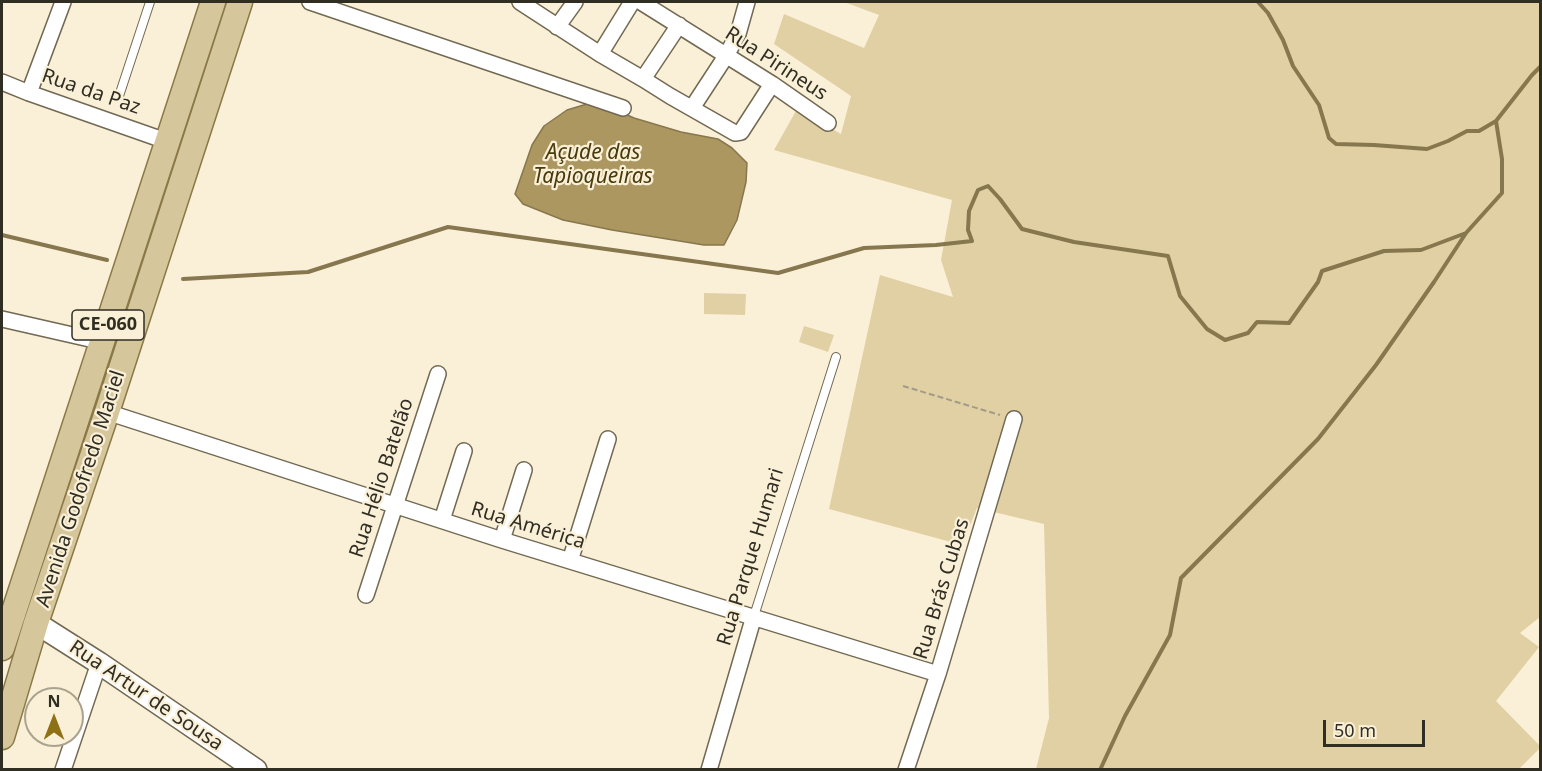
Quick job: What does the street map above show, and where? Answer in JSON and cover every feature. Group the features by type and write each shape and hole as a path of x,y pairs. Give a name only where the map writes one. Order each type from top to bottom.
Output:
{"main road":[{"name":"Avenida Godofredo Maciel","path":"2,648 213,2"},
{"name":"Avenida Godofredo Maciel","path":"2,737 36,623 240,2"}],"street":[{"path":"29,93 63,2"},
{"path":"310,2 623,108"},
{"path":"521,2 600,54 735,133 741,132 772,84"},
{"path":"557,27 575,2"},
{"path":"600,54 633,2"},
{"name":"Rua Pirineus","path":"640,2 772,84 828,123"},
{"path":"692,108 738,34 747,2"},
{"path":"644,79 679,25"},
{"name":"Rua da Paz","path":"2,82 166,141"},
{"path":"2,319 103,342"},
{"name":"Rua Hélio Batelão","path":"366,595 438,374"},
{"name":"Rua América","path":"107,412 502,540 938,674"},
{"name":"Rua Brás Cubas","path":"906,770 938,674 1014,419"},
{"path":"570,561 608,439"},
{"path":"442,520 464,451"},
{"path":"502,540 524,470"},
{"name":"Rua Parque Humari","path":"709,770 754,616"},
{"name":"Rua Artur de Sousa","path":"36,623 256,770"},
{"path":"63,770 99,663"}],"lane":[{"path":"119,96 150,2"},
{"name":"Rua Parque Humari","path":"754,616 836,357"}],"path":[{"path":"903,386 1014,419"}],"shaded area":[{"path":"844,2 1540,2 1540,617 1520,633 1539,647 1496,701 1540,746 1518,770 1036,769 1049,718 1044,524 977,508 962,545 829,509 880,275 953,297 941,260 952,200 774,150 797,109 841,134 851,96 774,44 784,14 864,48 879,15"},
{"path":"704,293 746,294 745,315 704,314"},
{"path":"804,326 834,335 828,352 799,342"}],"water":[{"name":"Açude das Tapioqueiras","path":"587,104 607,106 634,118 681,132 718,139 732,148 747,163 746,182 737,220 724,245 704,245 612,230 563,220 523,204 515,194 532,145 544,126 567,110"}],"waterway":[{"path":"1258,2 1268,13 1283,40 1293,66 1319,105 1329,138 1336,144 1427,149 1467,131 1479,131 1496,121"},
{"path":"1100,770 1125,716 1170,635 1181,578 1318,439 1376,365 1466,233 1502,193 1502,159 1496,121 1540,67"},
{"path":"183,279 308,272 448,227 778,273 864,248 972,241 968,230 969,211 978,190 988,186 1022,229 1074,242 1168,256 1180,296 1207,329 1225,340 1248,333 1257,322 1289,323 1318,282 1322,271 1384,251 1421,250 1466,233"},
{"path":"2,235 107,260"}]}
